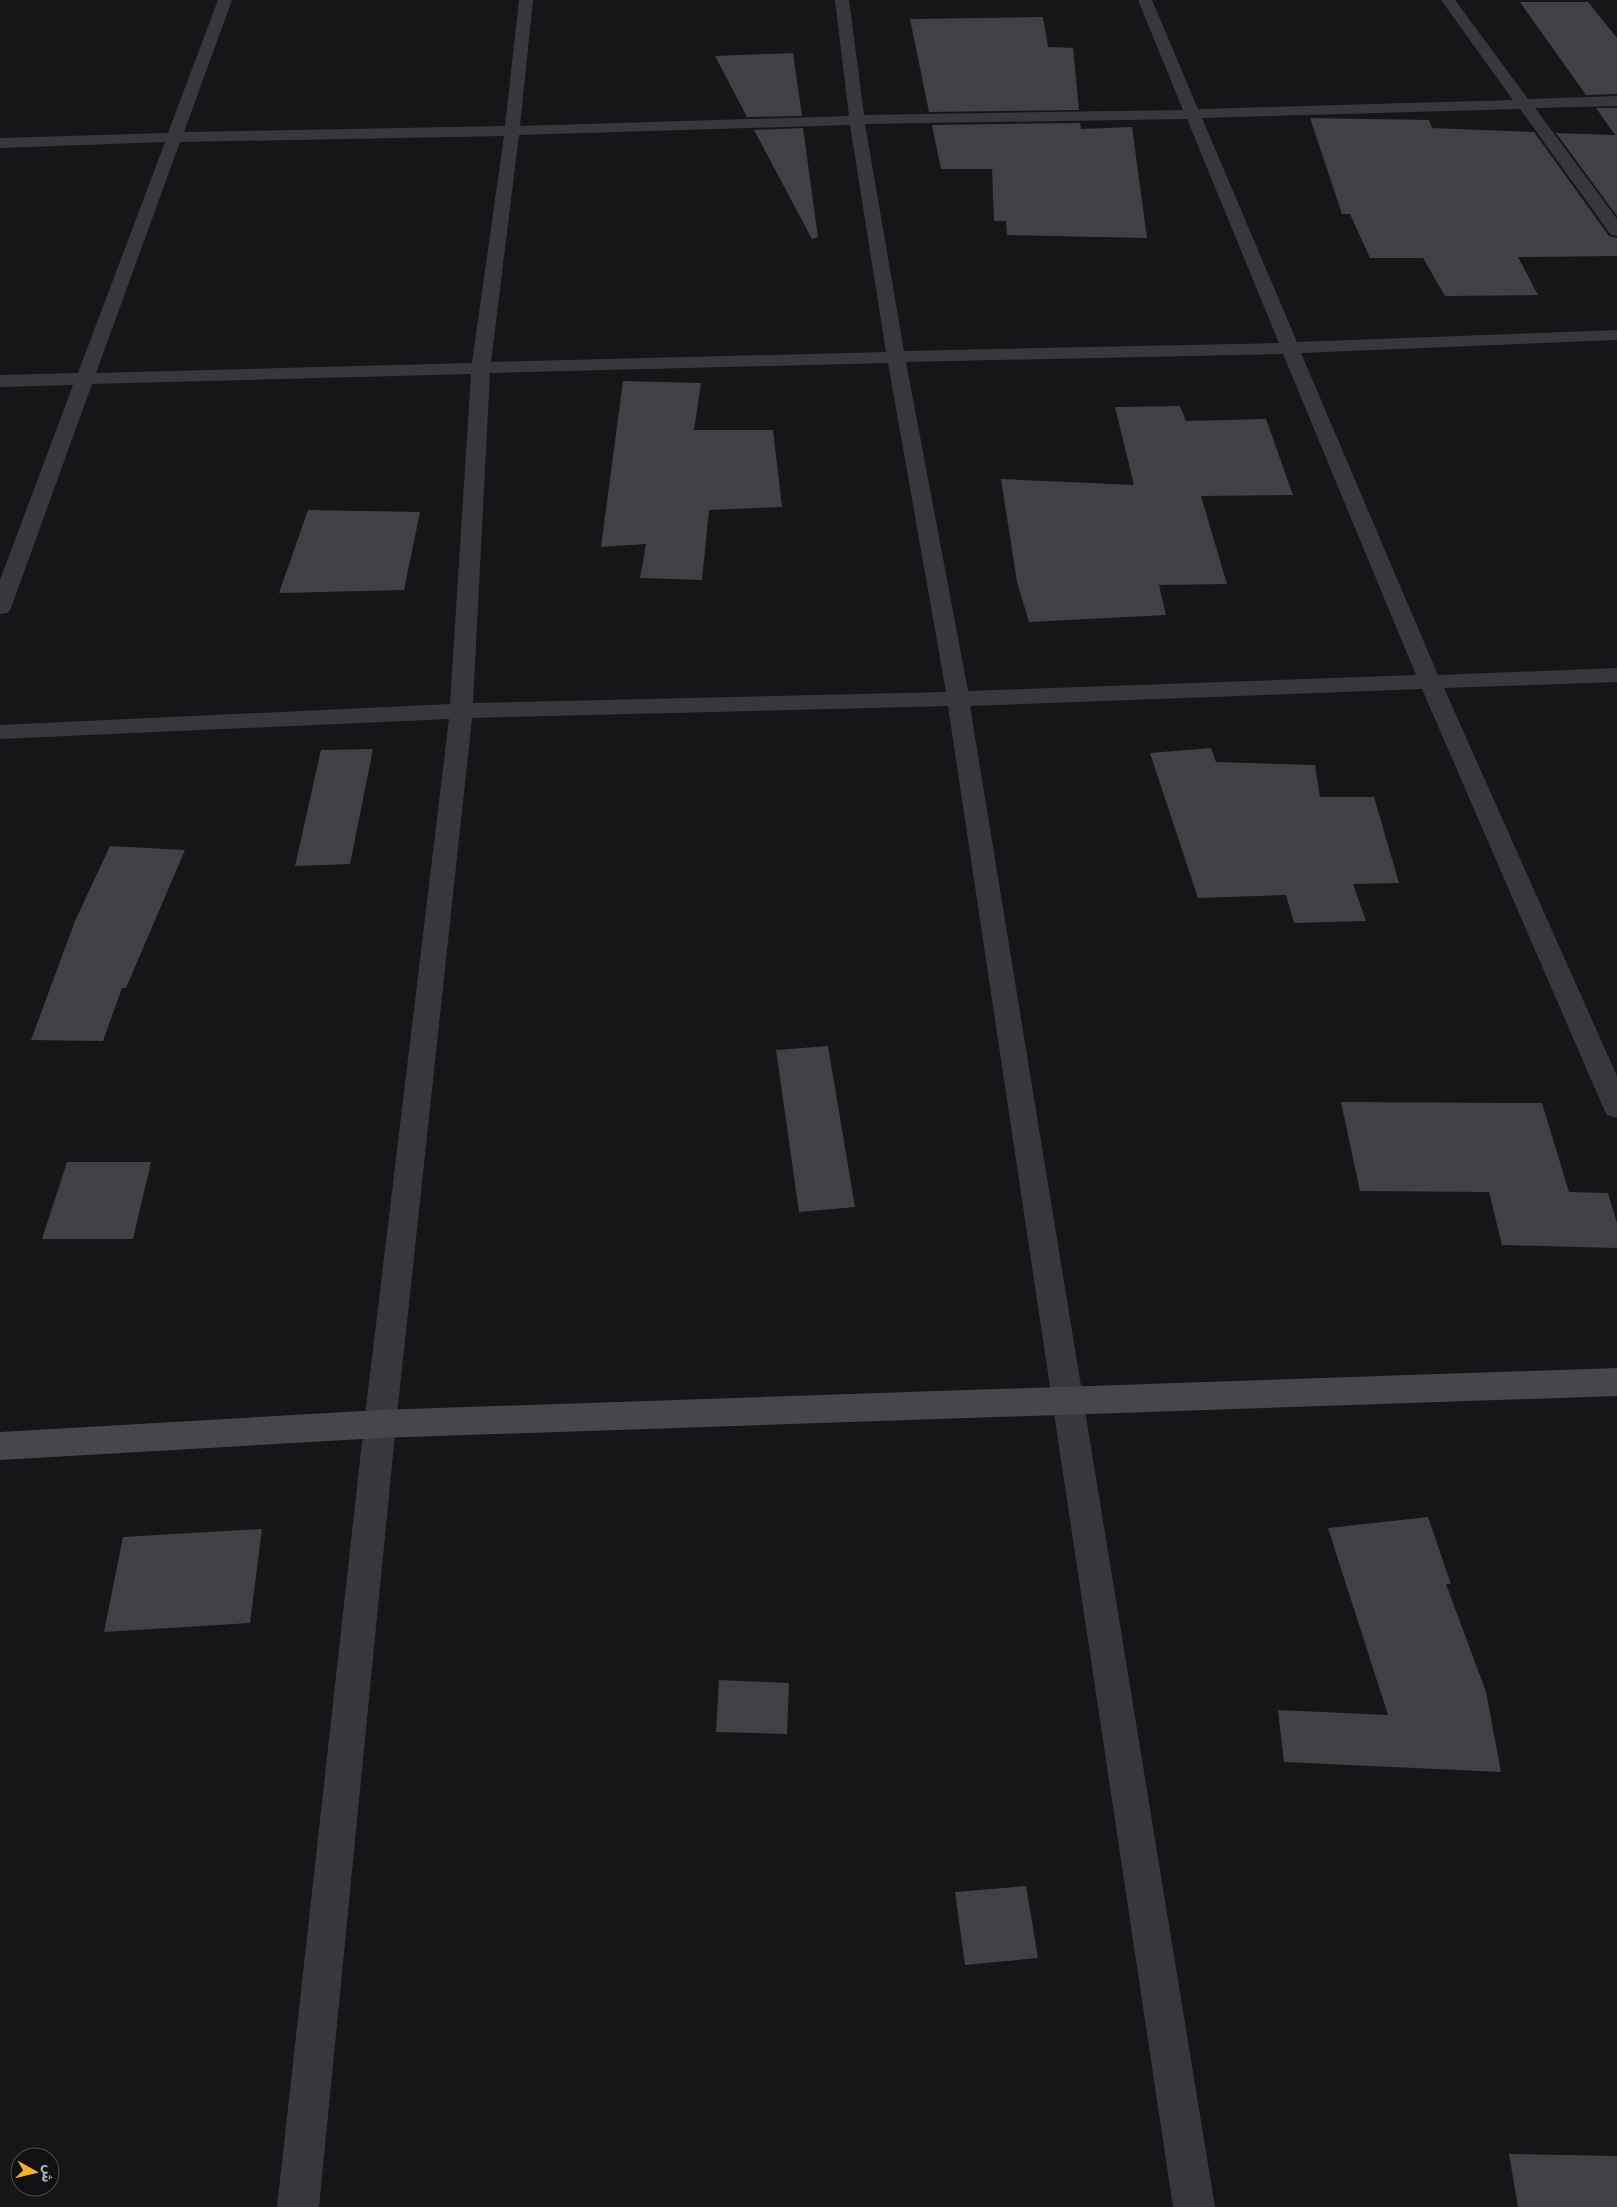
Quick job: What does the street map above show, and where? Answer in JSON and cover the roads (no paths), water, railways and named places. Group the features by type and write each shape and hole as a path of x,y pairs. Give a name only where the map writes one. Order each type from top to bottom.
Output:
{"street":[{"path":"0,608 225,0"},
{"path":"298,2207 380,1424 461,712 481,368 512,131 526,0"},
{"path":"842,0 857,120 896,356 958,699 1066,1400 1194,2207"},
{"path":"1145,0 1430,683 1617,1107"},
{"path":"1448,0 1617,231"},
{"path":"0,143 174,137 512,131 857,120 1192,114 1617,101"},
{"path":"0,381 896,356 1289,348 1617,335"},
{"path":"0,732 461,712 958,699 1617,675"},
{"path":"0,1446 380,1424 1617,1382"}]}
